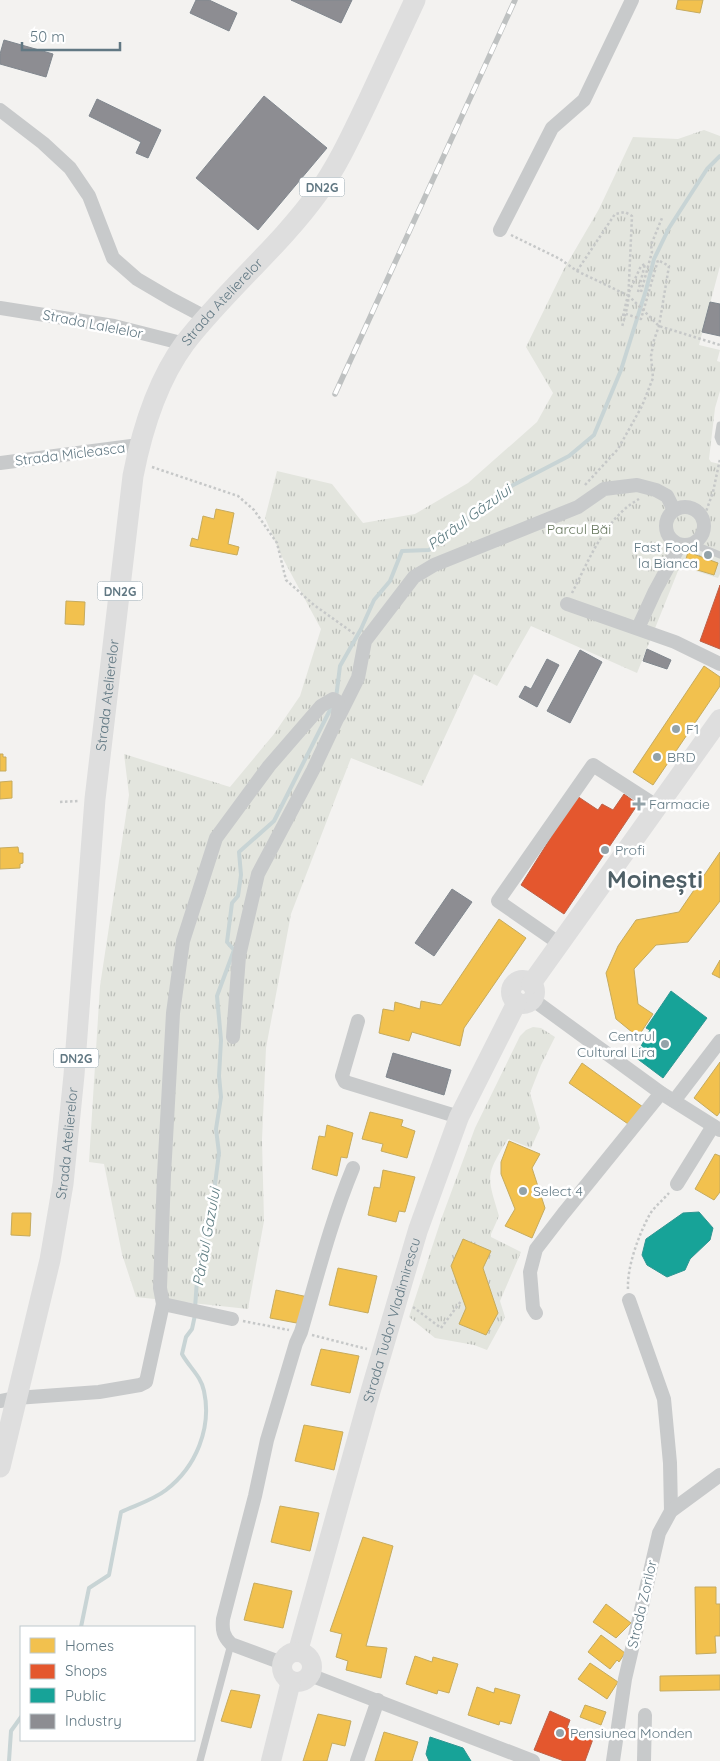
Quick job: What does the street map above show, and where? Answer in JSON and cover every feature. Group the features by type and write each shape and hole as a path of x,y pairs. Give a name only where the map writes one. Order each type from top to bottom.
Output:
{"main road":[{"name":"Strada Atelierelor","path":"0,1467 8,1399 50,1260 63,1184 74,1075 95,800 133,476 138,453 150,414 168,372 185,344 298,220 335,168 415,0"}],"street":[{"path":"500,230 552,128 584,100 632,0"},
{"path":"0,110 43,143 70,168 90,196 113,258 137,278 207,318"},
{"name":"Strada Lalelelor","path":"0,308 114,326 185,344"},
{"name":"Strada Micleasca","path":"0,463 138,453"},
{"path":"233,1037 239,956 258,874 313,770 358,678 365,641 414,577 434,565 578,507 604,489 637,485 656,490 667,496 674,510"},
{"path":"638,628 655,591 687,545 702,536 704,530 703,520 698,512 693,508 680,508 674,510 666,520 667,533 670,538 687,545"},
{"path":"567,604 675,642 720,664"},
{"path":"8,1399 99,1392 140,1385 146,1382 163,1304 160,1288 164,1165 173,1013 183,941 216,838 269,766 321,706 335,700 339,707 337,718"},
{"name":"Strada Tudor Vladimirescu","path":"290,1657 418,1230 459,1117 527,995 560,944 720,719"},
{"path":"560,944 498,901 593,765 658,807"},
{"path":"527,995 661,1093 717,1128 677,1184"},
{"path":"358,1021 342,1076 345,1082 459,1117"},
{"path":"674,1101 720,1041"},
{"path":"536,1313 533,1308 530,1272 536,1249 661,1093"},
{"path":"271,1761 301,1678 312,1670 311,1660 304,1652 290,1657 231,1644 225,1638 222,1628 223,1619 255,1496 267,1440 301,1332 332,1223 353,1168"},
{"path":"629,1300 664,1399 670,1463 671,1511"},
{"path":"163,1304 232,1319"},
{"name":"Strada Zorilor","path":"613,1761 625,1678 659,1533 671,1511 720,1475"},
{"path":"290,1657 284,1674 378,1700 533,1761"},
{"path":"357,1761 378,1700"},
{"path":"644,1761 645,1714"}],"lane":[{"path":"720,425 718,437 720,442"},
{"path":"687,545 720,555"},
{"path":"200,1761 231,1644"}],"path":[{"path":"577,271 615,214 625,212 632,216 629,296 626,314 622,320"},
{"path":"639,292 652,252 651,245 662,218"},
{"path":"500,230 560,259 577,271 629,296 659,326 720,345"},
{"path":"581,490 618,449 642,406 653,378 652,348 659,326 669,266 658,260 641,319 626,314"},
{"path":"622,327 622,320 629,296 641,266 656,267"},
{"path":"138,453 238,496 254,510 277,543 286,580 314,605 353,633"},
{"path":"703,520 713,492 720,459"},
{"path":"567,604 594,551 612,522 632,503 656,490"},
{"path":"629,1300 627,1275 634,1254 651,1213 677,1184"},
{"path":"399,1296 440,1328 461,1301"},
{"path":"232,1319 301,1332 382,1353"}],"green space":[{"name":"Parcul Băi","path":"704,130 720,136 720,266 699,345 720,350 717,361 720,362 720,391 715,408 709,459 711,462 720,464 720,574 718,578 680,566 637,673 531,626 497,686 474,674 422,786 351,758 291,914 266,1048 262,1140 264,1221 248,1309 136,1297 122,1254 104,1164 89,1162 100,986 129,795 124,754 230,787 274,734 300,696 321,629 281,555 265,518 277,471 332,484 363,523 415,514 468,483 537,422 553,393 526,347 564,269 599,209 633,137 678,139"},
{"path":"533,1027 541,1028 555,1037 530,1093 540,1128 531,1148 508,1139 495,1161 490,1176 492,1192 499,1216 491,1237 521,1252 500,1301 505,1317 487,1350 474,1345 435,1338 409,1317 442,1217 475,1128 520,1036 526,1030"}],"building: Homes":[{"path":"678,0 703,0 700,13 676,9"},
{"path":"216,509 234,513 228,544 239,547 237,555 190,546 192,538 198,540 203,516 214,519"},
{"path":"688,552 718,563 714,575 684,566"},
{"path":"66,601 85,602 84,625 65,624"},
{"name":"F1","path":"704,666 720,677 720,686 653,785 633,772"},
{"path":"0,754 6,757 6,771 0,771"},
{"path":"12,781 12,798 0,799 0,782"},
{"path":"18,847 19,853 23,853 23,863 20,864 20,868 0,869 0,848"},
{"path":"720,852 720,901 688,942 656,945 634,969 638,1004 653,1014 638,1037 616,1019 606,973 618,946 636,920 679,912"},
{"path":"499,919 526,938 464,1028 460,1046 412,1032 409,1041 379,1033 383,1009 394,1011 395,1002 420,1009 421,1001 441,1005"},
{"path":"720,960 720,978 712,974"},
{"path":"720,1062 720,1112 717,1116 694,1098"},
{"path":"582,1063 643,1107 631,1126 569,1083"},
{"path":"370,1112 403,1120 401,1126 415,1131 407,1158 381,1151 383,1144 362,1139"},
{"path":"327,1125 353,1133 347,1158 341,1157 337,1176 312,1169 319,1136 325,1137"},
{"name":"Select 4","path":"509,1141 540,1154 532,1168 545,1208 532,1238 505,1226 515,1209 501,1174 501,1162"},
{"path":"715,1154 720,1156 720,1192 714,1200 695,1189"},
{"path":"383,1170 415,1177 405,1212 399,1211 396,1222 368,1215 374,1187 380,1188"},
{"path":"12,1213 31,1213 30,1236 11,1235"},
{"path":"463,1239 491,1251 483,1268 498,1313 486,1335 459,1324 466,1308 451,1266"},
{"path":"338,1268 377,1276 368,1313 329,1305"},
{"path":"276,1290 308,1297 302,1324 270,1318"},
{"path":"321,1349 359,1356 350,1393 311,1385"},
{"path":"304,1425 343,1432 334,1470 295,1461"},
{"path":"280,1506 319,1513 310,1551 271,1542"},
{"path":"363,1537 393,1546 366,1646 387,1648 381,1678 346,1670 348,1661 336,1657 342,1634 330,1631"},
{"path":"254,1583 292,1591 283,1628 244,1620"},
{"path":"695,1587 716,1587 716,1604 720,1604 720,1636 715,1636 716,1653 696,1654"},
{"path":"606,1604 631,1623 616,1638 593,1622"},
{"path":"601,1635 625,1653 619,1662 617,1660 610,1669 588,1652"},
{"path":"415,1656 432,1662 433,1657 458,1664 449,1693 438,1690 437,1694 406,1684"},
{"path":"590,1663 618,1682 607,1699 578,1679"},
{"path":"720,1675 720,1690 660,1691 660,1676"},
{"path":"477,1687 494,1693 495,1688 520,1695 511,1724 500,1721 499,1725 468,1715"},
{"path":"231,1690 260,1695 251,1728 221,1721"},
{"path":"585,1705 606,1712 601,1725 580,1717"},
{"path":"318,1714 351,1721 345,1746 332,1743 327,1761 303,1761"},
{"path":"384,1732 418,1742 412,1761 375,1761"}],"building: Shops":[{"path":"720,585 720,649 700,641"},
{"path":"624,794 638,804 564,914 521,885 577,796 598,810 602,804 613,810"},
{"name":"Pensiunea Monden","path":"550,1711 570,1720 567,1728 593,1739 585,1761 564,1761 534,1750"}],"building: Public":[{"name":"Centrul Cultural Lira","path":"671,991 707,1018 663,1078 635,1057 650,1030 646,1028"},
{"path":"699,1212 713,1228 710,1240 690,1259 685,1270 667,1277 647,1265 642,1255 646,1239 683,1213"},
{"path":"430,1737 463,1748 471,1761 429,1761 426,1754"}],"building: Industry":[{"path":"196,0 209,0 237,13 229,31 190,13"},
{"path":"291,0 352,0 341,23"},
{"path":"4,40 53,54 46,77 0,64 0,54"},
{"path":"264,96 327,148 258,230 196,178"},
{"path":"97,99 161,130 148,158 136,153 141,142 89,116"},
{"path":"710,302 720,304 720,336 702,332"},
{"path":"647,649 671,660 667,669 643,661"},
{"path":"580,650 602,662 570,723 547,711"},
{"path":"547,659 559,665 537,707 519,697 525,686 531,689"},
{"path":"452,889 472,902 434,956 415,943"},
{"path":"393,1053 451,1070 444,1095 386,1077"}],"waterway":[{"name":"Pârâul Gâzului","path":"336,698 340,666 361,629 374,600 390,581 402,551 429,550 498,493 569,456 594,435 621,370 654,259 669,228 707,169 720,156"},
{"name":"Pârâul Gâzului","path":"195,1308 198,1266 212,1208 219,1153 216,1129 221,1097 219,1076 221,1040 217,996 234,950 227,942 232,903 238,896 241,875 239,852 274,821 333,704"},
{"name":"Pârâul Gazului","path":"81,1626 89,1588 109,1575 121,1512 161,1494 177,1481 186,1470 199,1446 206,1419 204,1391 198,1376 182,1354 186,1337 192,1329 195,1315"},
{"name":"Pârâul Gazului","path":"9,1761 11,1731 20,1718"}],"railway":[{"path":"335,394 515,0"}],"place":[{"name":"Fast Food la Bianca","path":"708,555"},
{"name":"F1","path":"676,729"},
{"name":"BRD","path":"657,757"},
{"name":"Farmacie","path":"639,804"},
{"name":"Profi","path":"605,850"},
{"name":"Centrul Cultural Lira","path":"665,1044"},
{"name":"Select 4","path":"523,1191"},
{"name":"Pensiunea Monden","path":"560,1733"}],"district":[{"name":"Moinești","path":"655,879"}]}
